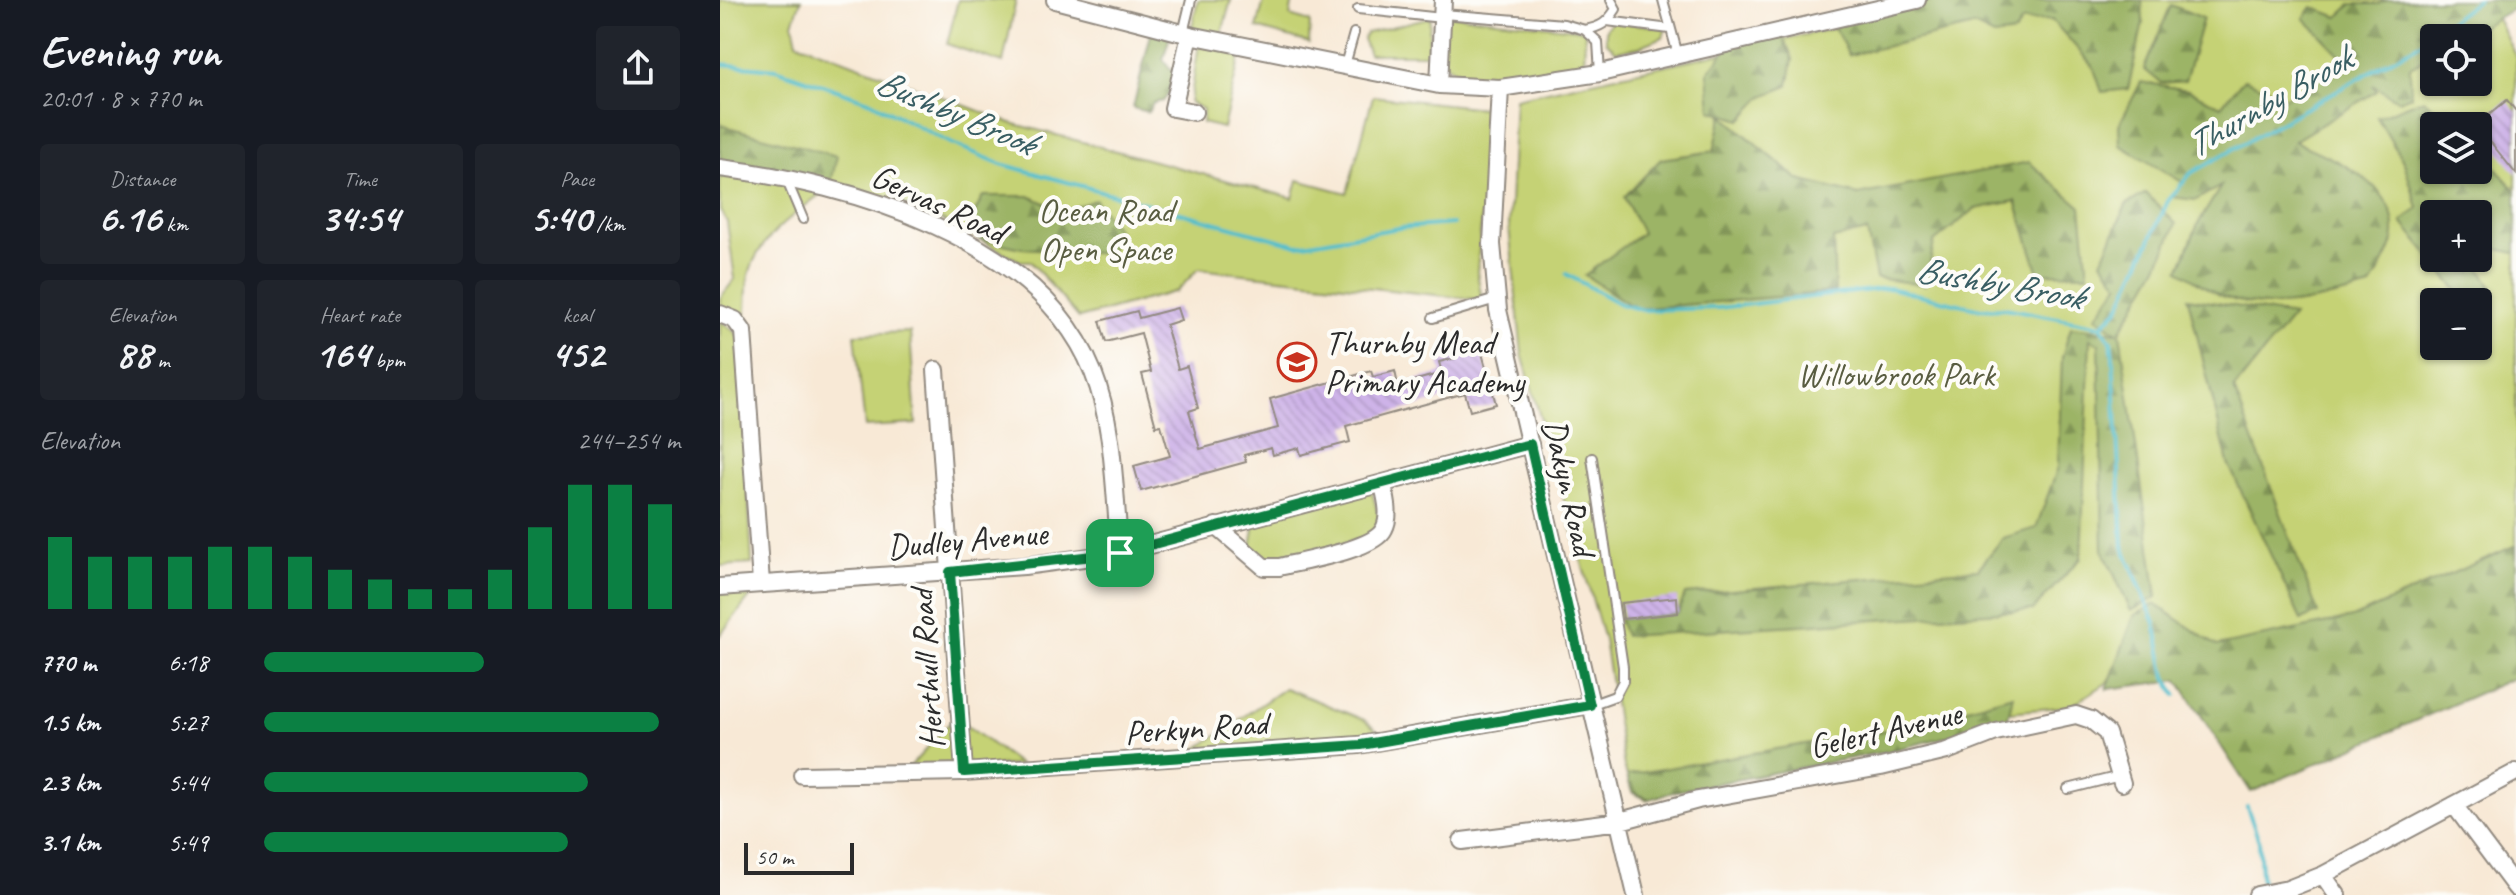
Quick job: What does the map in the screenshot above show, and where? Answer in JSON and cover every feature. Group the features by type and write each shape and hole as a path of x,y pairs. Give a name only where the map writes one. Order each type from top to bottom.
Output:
{"street":[{"path":"1055,0 1186,34 1439,85 1500,88 1600,73 1917,0"},
{"path":"1439,85 1442,11"},
{"path":"1186,34 1166,106 1194,112"},
{"name":"Dakyn Road","path":"1500,88 1492,244 1496,299 1636,895"},
{"name":"Gervas Road","path":"720,168 830,187 911,216 979,250 1026,280 1055,308 1086,357 1102,400 1120,553"},
{"path":"720,314 735,320 743,331 761,583"},
{"name":"Herthull Road","path":"936,370 964,772"},
{"name":"Dudley Avenue","path":"720,587 950,572 1120,553 1530,444"},
{"path":"1216,526 1264,567 1279,567 1373,541 1385,528 1388,503 1383,485"},
{"name":"Perkyn Road","path":"802,775 964,772 1361,745 1590,705"},
{"name":"Gelert Avenue","path":"1462,841 1620,821 1756,788 1881,767 1947,751 1996,732 2076,715 2091,720 2107,733 2121,780"},
{"path":"2262,894 2323,875 2516,772"},
{"path":"2454,805 2516,888"},
{"path":"2323,875 2337,895"}],"lane":[{"path":"1186,34 1191,0"},
{"path":"1358,9 1442,11 1564,24 1585,30 1601,27 1607,21 1616,9 1611,0"},
{"path":"1663,0 1678,56"},
{"path":"1607,21 1670,29"},
{"path":"1585,30 1598,42 1600,73"},
{"path":"1345,65 1354,33"},
{"path":"785,177 803,219"},
{"path":"1433,318 1496,299"},
{"path":"1590,705 1615,696 1623,681 1592,458"},
{"path":"2068,789 2121,780"}],"green space":[{"name":"Ocean Road Open Space","path":"720,0 801,0 793,23 797,42 1011,123 1293,198 1298,180 1347,193 1373,96 1491,109 1477,272 1482,300 1198,269 1177,291 1079,318 1030,261 1020,261 925,211 830,181 720,158"},
{"path":"958,0 1016,0 1003,63 947,44"},
{"path":"1198,0 1231,0 1220,40 1243,44 1223,128 1202,123 1203,109 1190,103 1200,37 1190,35"},
{"path":"1264,0 1293,0 1290,16 1310,22 1309,43 1257,28"},
{"path":"1935,0 2142,0 2143,23 2128,89 2102,92 2093,66 2052,20 2022,21 2015,33 1994,36 1974,26 1849,55 1833,25"},
{"name":"Willowbrook Park","path":"1964,0 2488,0 2516,57 2516,574 2342,651 2121,664 2108,682 2071,706 1989,714 1889,751 1676,791 1647,800 1632,792 1624,766 1604,640 1522,354 1509,227 1515,98"},
{"path":"2387,0 2516,0 2516,7 2486,24 2420,24 2420,62 2410,67 2411,96 2399,101 2373,85 2377,91 2294,141 2359,174 2385,200 2392,216 2394,234 2388,254 2371,287 2297,304 2259,305 2222,296 2179,270 2198,224 2221,186 2196,200 2171,197 2182,182 2120,145 2119,125 2141,82 2188,90 2221,106 2244,79 2276,92 2282,99 2346,61 2304,18 2312,7 2338,17 2352,4 2378,4"},
{"path":"2171,5 2203,18 2185,81 2161,83 2144,69"},
{"path":"1442,14 1585,30 1584,72 1483,87 1440,61"},
{"path":"1430,17 1428,54 1369,54 1363,39 1367,33"},
{"path":"1612,21 1666,28 1663,37 1639,47 1616,51 1606,41 1606,29"},
{"path":"1153,25 1172,30 1163,59 1179,80 1163,101 1153,103 1148,112 1133,108"},
{"path":"1783,36 1793,59 1788,86 1763,96 1741,120 1711,110 1708,73 1730,44"},
{"path":"2424,99 2438,112 2420,112 2420,184 2492,184 2492,164 2516,191 2516,253 2492,248 2492,200 2420,200 2420,244 2402,222 2418,208 2404,163 2377,117"},
{"path":"1722,115 1799,180 1858,195 2029,162 2081,207 2088,274 2039,273 2016,201 1975,209 1934,242 1926,285 1876,278 1867,231 1833,239 1835,292 1636,309 1585,275 1642,233 1624,197 1661,159 1714,151"},
{"path":"720,125 837,156 830,187 720,176"},
{"path":"720,168 830,187 792,216 759,251 748,280 743,331 720,313 720,298 735,279 727,222 720,210"},
{"path":"2146,193 2176,224 2158,266 2120,332 2157,597 2131,611 2103,550 2099,344 2090,339 2081,558 2033,610 1625,636 1619,619 1678,613 1685,594 1978,569 2003,538 2036,528 2058,467 2062,357 2071,327 2118,332 2096,317 2119,284 2102,261 2126,205"},
{"path":"983,196 1029,196 1064,211 1095,200 1119,232 1108,254 1022,248 979,239 971,220"},
{"path":"2442,272 2483,272 2493,289 2492,290 2455,288"},
{"path":"2188,298 2293,316 2234,389 2318,613 2301,620 2228,463"},
{"path":"720,320 740,336 752,564 720,566"},
{"path":"910,332 916,424 865,427 855,334"},
{"path":"1371,488 1380,521 1368,537 1276,562 1266,561 1251,546 1256,518"},
{"path":"2516,545 2516,677 2251,792 2178,680 2107,689 2134,616 2155,604 2217,646 2352,618"},
{"path":"761,583 720,635 720,587"},
{"path":"1285,688 1364,720 1386,737 1184,758"},
{"path":"2013,695 2007,722 1889,751 1676,791 1650,799 1632,792 1627,775 1897,728"},
{"path":"955,717 1020,765 908,769"}],"building":[{"path":"2507,100 2516,111 2516,174 2492,144 2492,112"},
{"path":"1177,308 1181,320 1166,325 1178,369 1187,366 1198,408 1189,411 1200,449 1278,428 1270,399 1371,371 1373,377 1395,371 1398,385 1442,373 1439,362 1456,358 1453,349 1479,342 1496,404 1470,411 1465,393 1346,426 1350,442 1301,455 1299,448 1273,455 1271,448 1244,455 1246,462 1141,491 1134,466 1170,456 1161,425 1156,426 1142,374 1151,372 1141,333 1106,342 1100,321 1137,311 1139,318"},
{"path":"1677,597 1678,613 1623,619 1621,603"}],"waterway":[{"name":"Thurnby Brook","path":"2101,326 2119,308 2168,201 2191,173 2421,43 2478,0"},
{"name":"Bushby Brook","path":"720,64 776,69 869,101 948,142 1001,164 1298,245 1399,228 1453,224"},
{"name":"Bushby Brook","path":"1566,274 1620,304 1643,310 1718,308 1889,288 1981,309 2005,308 2101,326 2111,341 2113,358 2123,546 2155,623 2166,677 2176,695"},
{"name":"Bushby Brook","path":"2247,807 2259,841 2262,889"}],"place":[{"name":"Thurnby Mead Primary Academy","path":"1297,362"}],"route":[{"path":"1530,444 1590,705 1361,745 964,772 950,572 1120,553 1530,444"}]}
